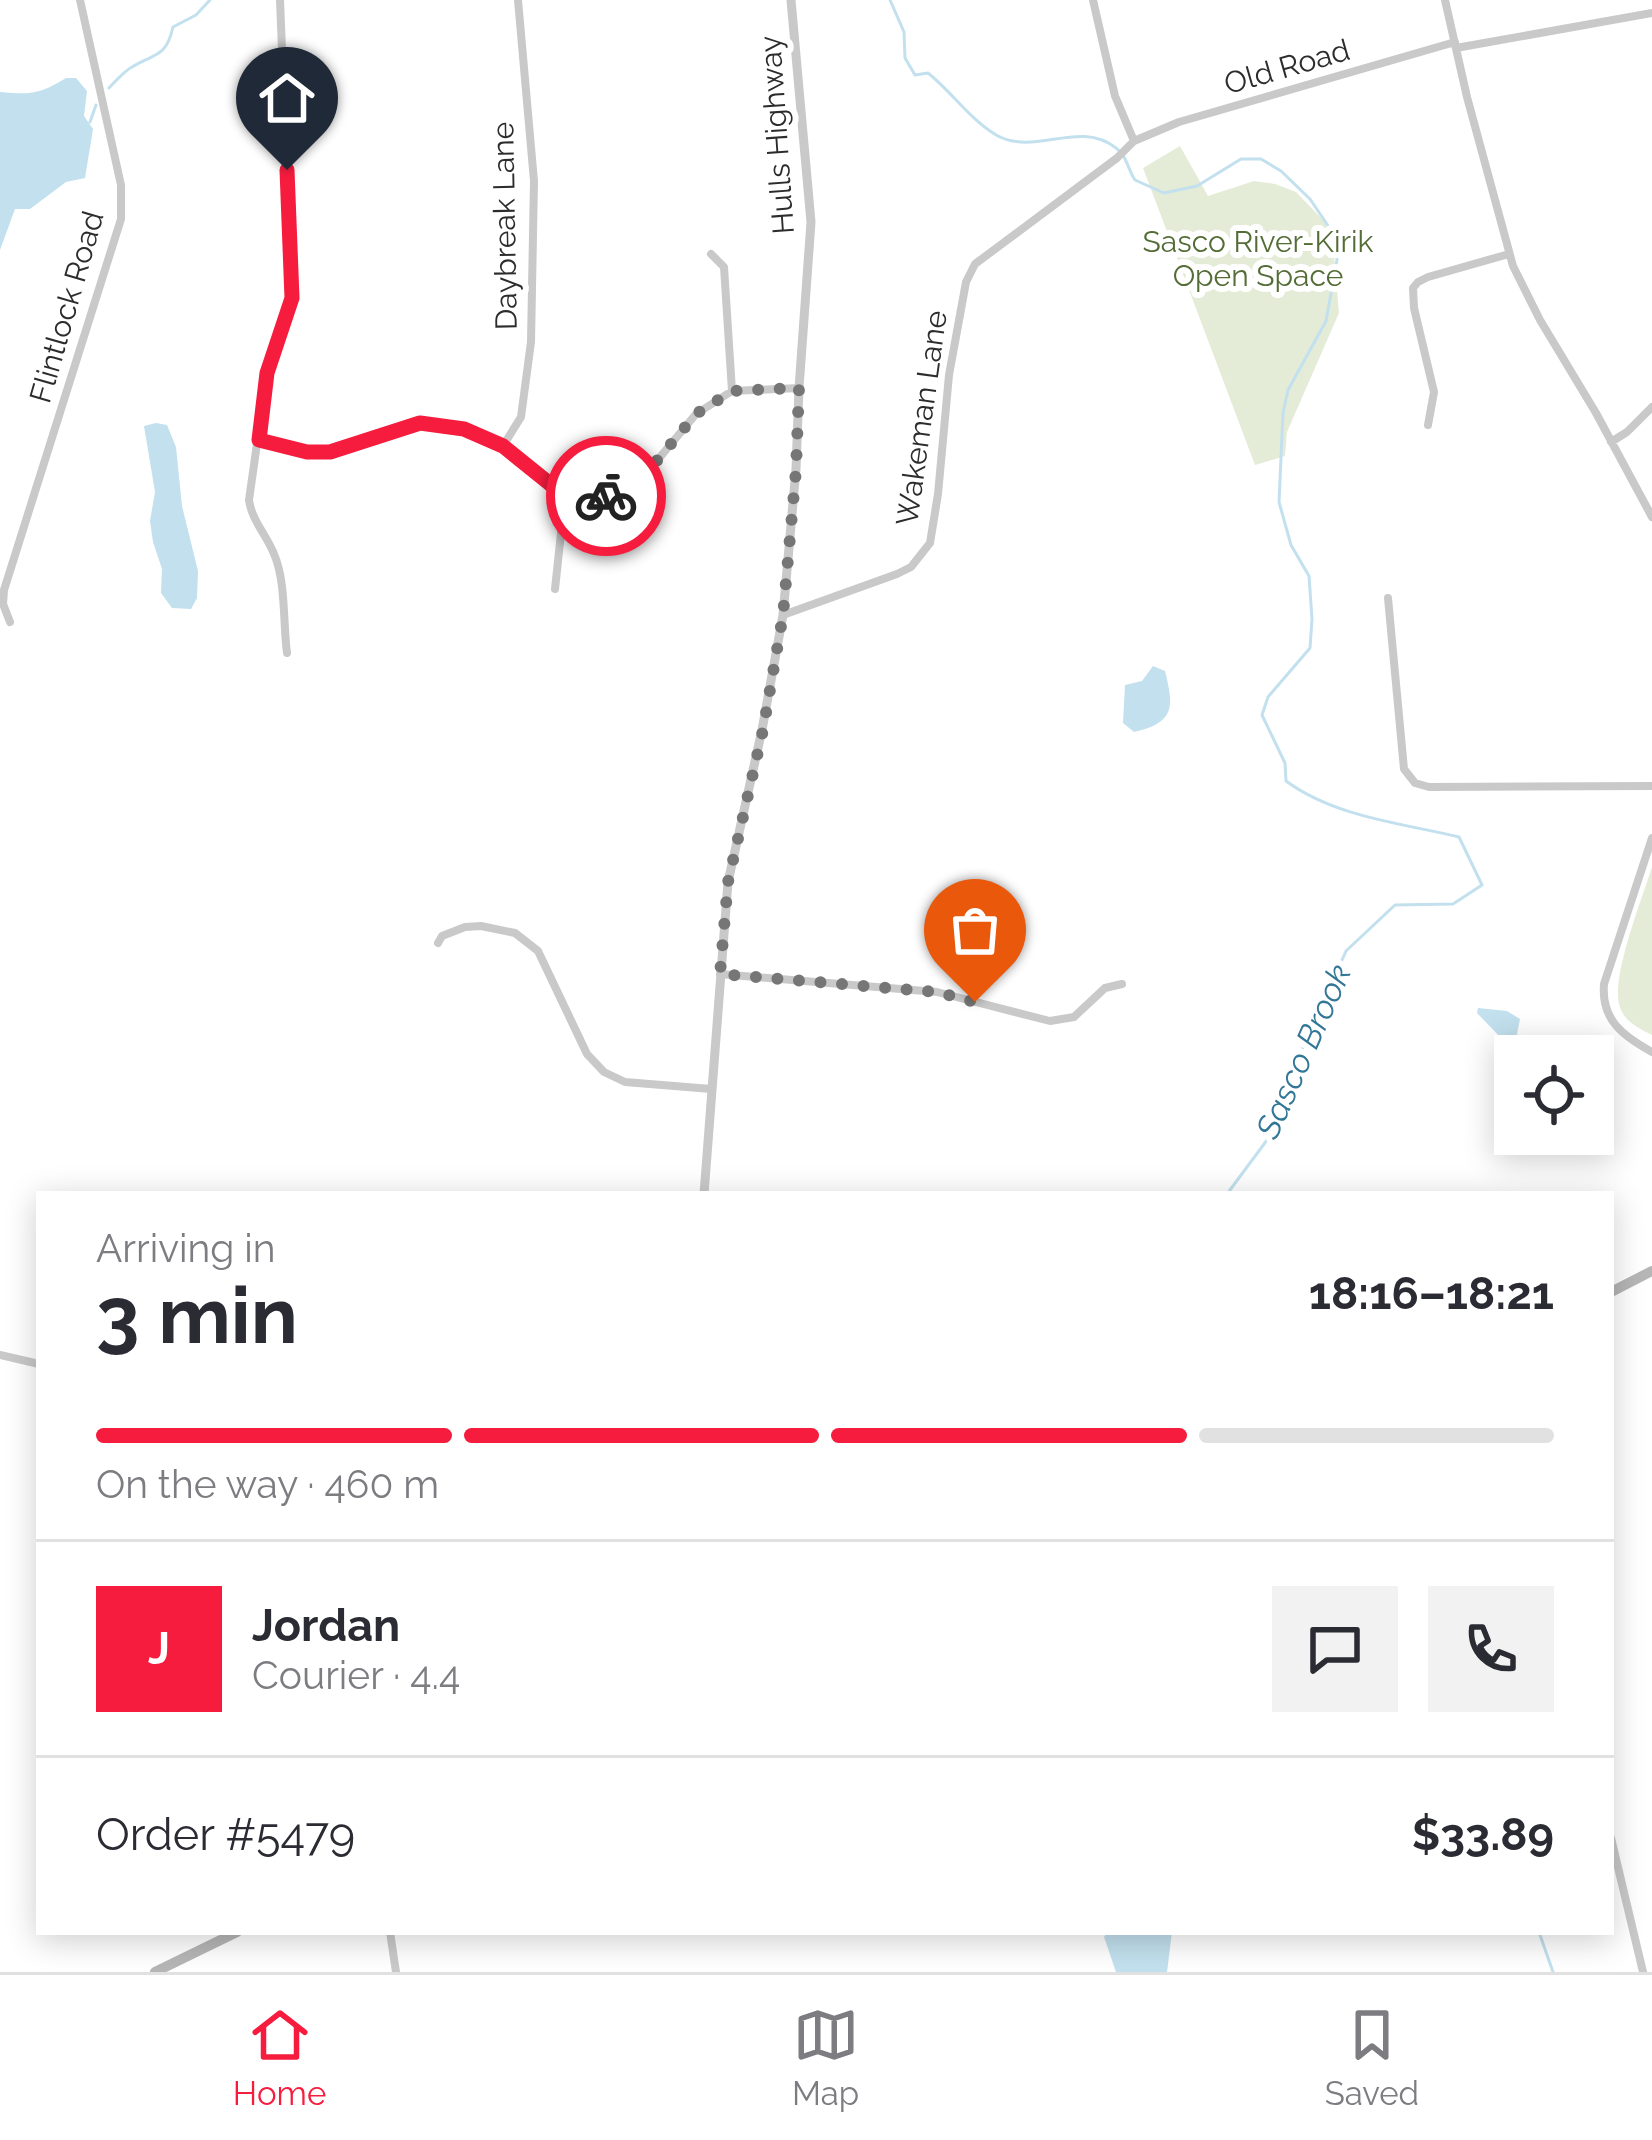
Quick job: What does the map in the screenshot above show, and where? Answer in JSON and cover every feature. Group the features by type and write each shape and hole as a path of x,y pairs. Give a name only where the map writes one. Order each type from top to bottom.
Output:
{"main road":[{"path":"1614,1290 1652,1271"},
{"path":"155,1972 231,1935"}],"street":[{"name":"Flintlock Road","path":"10,622 4,590 122,219 121,185 80,0"},
{"path":"280,0 292,298 267,373 249,500 251,514 278,567 287,653"},
{"name":"Daybreak Lane","path":"503,446 521,417 531,327 534,181 518,0"},
{"name":"Hulls Highway","path":"704,1191 728,882 763,730 783,615 796,470 811,222 791,0"},
{"path":"1093,0 1115,96 1134,141"},
{"path":"1444,0 1509,254 1540,320 1652,517"},
{"name":"Old Road","path":"1134,141 1179,122 1455,45 1652,13"},
{"name":"Wakeman Lane","path":"783,615 897,574 911,567 930,543 949,374 966,282 975,264 1134,141"},
{"path":"712,254 724,267 732,391"},
{"path":"1428,425 1435,392 1413,288 1428,277 1509,254"},
{"path":"259,440 307,452 330,452 420,423 464,429 503,446 565,496 594,500 635,487 696,414 732,391 799,388"},
{"path":"1611,442 1652,407"},
{"path":"555,589 565,496"},
{"path":"1388,598 1404,769 1415,783 1429,787 1652,786"},
{"path":"1652,838 1603,996 1618,1030 1652,1052"},
{"path":"438,943 442,936 465,927 515,933 538,951 587,1054 604,1072 625,1082 711,1089"},
{"path":"720,974 937,992 1050,1021 1074,1017 1105,988 1122,984"},
{"path":"0,1354 36,1363"},
{"path":"1614,1851 1643,1972"},
{"path":"390,1935 396,1972"}],"green space":[{"name":"Sasco River-Kirik Open Space","path":"1180,146 1208,196 1254,181 1275,184 1296,192 1327,224 1339,313 1287,432 1285,456 1255,465 1143,168"},
{"path":"1652,867 1652,1035 1624,1015 1618,991 1629,936"}],"water":[{"path":"76,78 87,91 84,116 93,129 85,178 66,182 30,209 15,209 0,250 0,92 35,92"},
{"path":"167,425 176,447 182,506 198,571 197,598 191,609 172,608 161,593 162,569 150,521 155,492 144,426"},
{"path":"1153,666 1165,671 1168,712 1157,724 1134,732 1123,723 1125,685 1142,681"},
{"path":"1478,1008 1507,1011 1520,1019 1517,1035 1498,1035 1477,1013"},
{"path":"1172,1935 1167,1972 1116,1972 1104,1937"}],"waterway":[{"path":"109,88 129,69 163,50 173,27 196,15 210,0"},
{"name":"Sasco Brook","path":"890,0 904,32 905,58 915,75 928,73 998,136 1028,142 1073,137 1102,140 1120,151 1135,180 1164,193 1197,186 1241,159 1261,159 1310,199 1335,236 1337,260 1326,321 1288,390 1283,413 1279,502 1291,545 1309,576 1310,648 1268,697 1262,715 1285,763 1286,781 1347,811 1459,837 1482,885 1453,904 1395,905 1346,951 1270,1136 1229,1191"},
{"path":"90,122 96,105"},
{"name":"Sasco Brook","path":"1540,1935 1553,1972"}],"way so far":[{"path":"606,496 635,487 696,414 732,391 799,388 783,615 763,730 728,882 720,974 937,992 975,1002"}],"route":[{"path":"287,170 292,298 267,373 259,440 307,452 330,452 420,423 464,429 503,446 565,496 594,500 606,496"}]}
